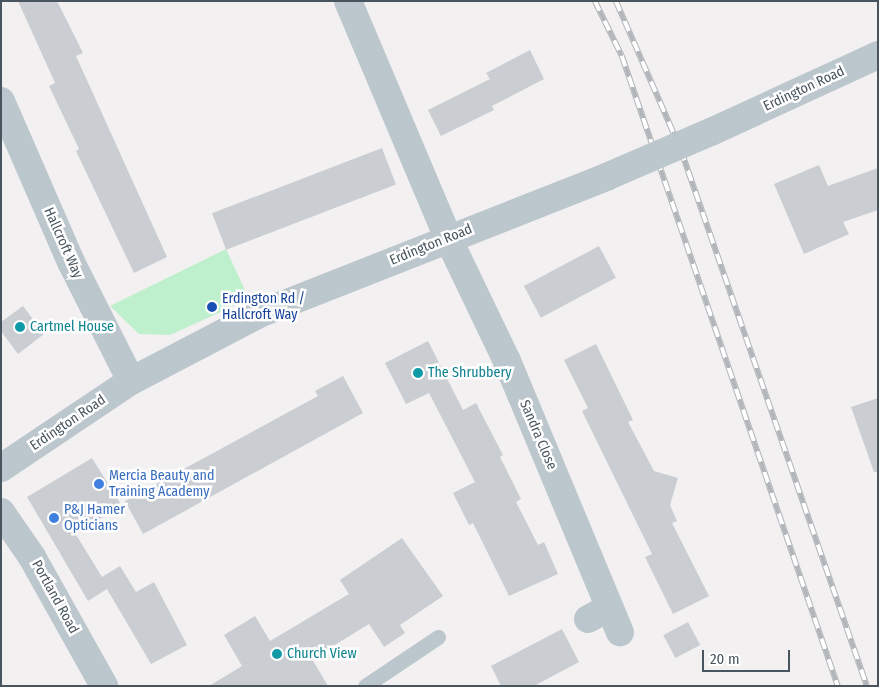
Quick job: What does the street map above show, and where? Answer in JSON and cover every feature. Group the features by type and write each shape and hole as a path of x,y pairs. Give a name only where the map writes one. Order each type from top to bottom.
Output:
{"street":[{"path":"348,1 448,238"},
{"name":"Erdington Road","path":"1,468 131,381 259,314 606,177 713,131 878,55"},
{"name":"Hallcroft Way","path":"1,102 71,262 131,381"},
{"name":"Sandra Close","path":"448,238 507,361 598,613 620,632"},
{"name":"Portland Road","path":"1,512 32,557 104,686"}],"lane":[{"path":"365,686 438,637"}],"green space":[{"path":"226,249 249,299 170,335 139,334 110,306"}],"building":[{"path":"18,1 57,1 83,53 76,56 167,257 134,273 76,151 79,149 49,86 55,83"},
{"path":"530,50 544,79 492,106 494,110 441,136 428,110 490,79 486,73"},
{"path":"382,148 396,184 226,250 212,213"},
{"path":"819,165 828,186 878,168 878,210 843,222 849,234 804,254 774,184"},
{"path":"599,246 616,278 541,318 524,286"},
{"name":"Cartmel House","path":"23,306 44,334 18,354 1,331 1,322"},
{"path":"428,341 463,410 476,403 503,455 500,457 521,499 516,502 538,545 544,542 558,574 509,596 473,523 469,525 453,493 475,482 429,393 406,404 385,363"},
{"path":"596,344 633,420 628,422 654,471 678,478 670,505 677,521 672,523 709,596 673,614 645,557 652,554 582,411 588,408 564,360"},
{"path":"343,376 363,413 143,534 125,501 318,396 315,391"},
{"path":"878,398 878,472 874,472 851,407"},
{"path":"92,458 122,506 75,533 102,577 120,566 136,592 154,582 187,645 151,664 107,589 88,601 27,497"},
{"path":"402,538 443,596 400,625 405,633 384,647 369,624 312,659 328,686 209,686 242,666 224,635 255,616 270,641 349,594 340,580"},
{"path":"688,622 700,645 675,658 663,635"},
{"path":"562,629 579,662 534,686 501,686 491,666"}],"railway":[{"path":"595,1 622,56 838,686"},
{"path":"616,1 681,150 867,686"}],"place":[{"name":"Erdington Rd / Hallcroft Way","path":"212,307"},
{"name":"Cartmel House","path":"20,327"},
{"name":"The Shrubbery","path":"418,373"},
{"name":"Mercia Beauty and Training Academy","path":"99,484"},
{"name":"P&J Hamer Opticians","path":"54,518"},
{"name":"Church View","path":"277,654"}]}
